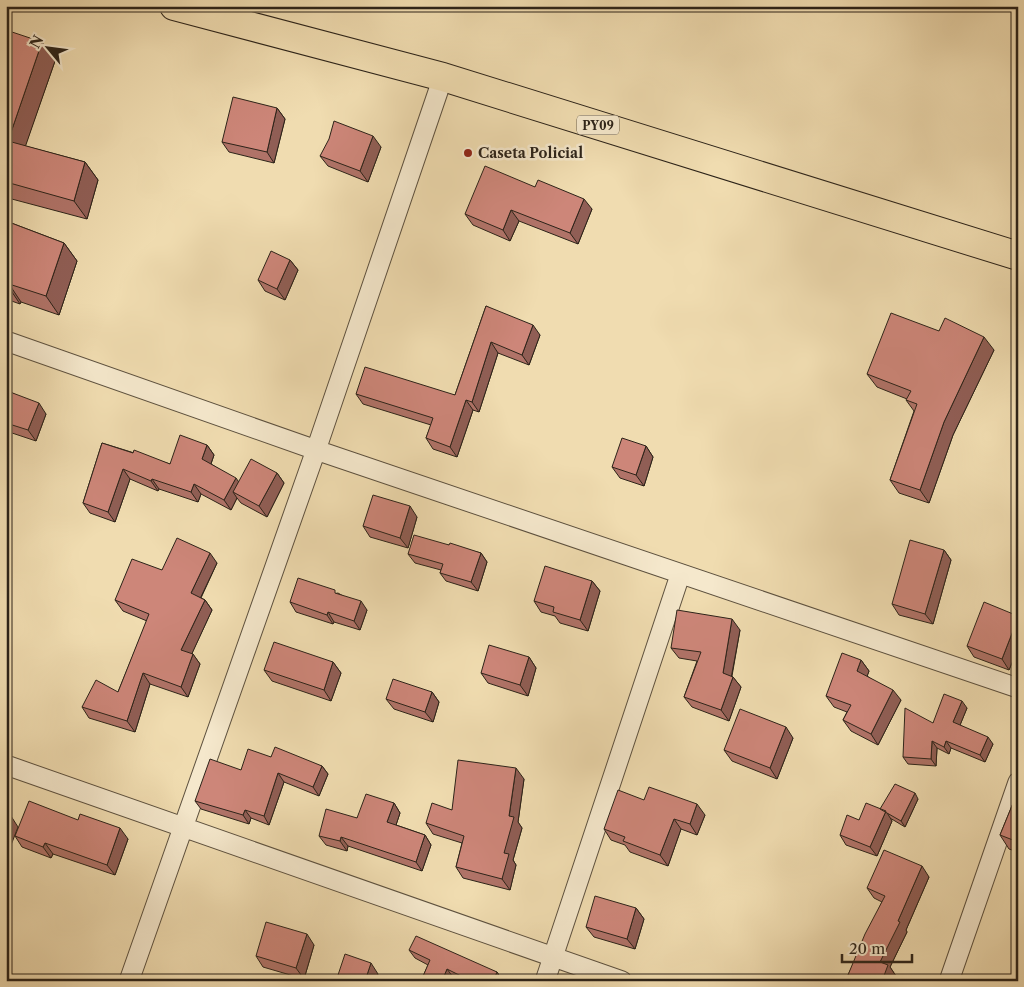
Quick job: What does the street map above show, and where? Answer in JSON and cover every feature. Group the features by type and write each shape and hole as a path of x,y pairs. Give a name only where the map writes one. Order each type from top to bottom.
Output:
{"highway":[{"name":"PY09","path":"174,6 443,77 1018,256"}],"street":[{"path":"129,981 316,450 443,77"},
{"path":"6,341 680,575 1018,688"},
{"path":"545,981 680,575"},
{"path":"6,765 622,981"},
{"path":"949,981 1018,782"}],"building":[{"path":"6,30 42,42 8,141 85,162 74,201 6,182"},
{"path":"233,97 277,108 267,152 222,142"},
{"path":"334,121 373,136 360,171 320,156 329,139"},
{"path":"485,166 535,187 538,180 584,199 570,233 511,210 503,230 465,214"},
{"path":"6,221 64,243 46,296 9,284 8,286 6,285"},
{"path":"271,251 290,260 277,289 258,280"},
{"path":"486,306 533,325 522,355 491,342 472,402 466,400 450,447 426,438 433,418 356,394 365,367 455,395"},
{"path":"891,313 939,331 945,318 984,337 944,422 920,490 890,480 917,404 906,400 911,391 867,374"},
{"path":"6,388 11,390 10,392 39,403 28,430 6,423"},
{"path":"180,435 207,445 202,459 236,478 224,500 194,484 191,492 152,479 151,481 123,469 108,512 83,503 102,443 133,453 134,450 170,464"},
{"path":"622,438 646,446 636,475 612,467"},
{"path":"251,459 277,473 259,506 233,492"},
{"path":"373,495 410,506 400,538 363,526"},
{"path":"414,535 449,545 450,543 481,553 471,582 440,573 443,564 408,554"},
{"path":"177,538 210,553 191,593 205,600 181,650 193,654 181,687 143,673 127,721 82,707 96,680 118,692 149,614 115,600 132,559 162,570"},
{"path":"910,540 944,550 925,614 892,604"},
{"path":"545,566 592,581 580,620 553,612 554,607 534,601"},
{"path":"298,578 361,601 354,621 328,612 327,615 290,602"},
{"path":"984,602 1018,616 1002,659 967,646"},
{"path":"677,610 732,619 723,673 733,677 721,710 684,697 701,652 671,648"},
{"path":"274,642 333,662 324,690 264,670"},
{"path":"489,645 529,657 520,685 481,673"},
{"path":"842,653 861,660 857,671 893,690 871,734 843,720 851,705 826,696"},
{"path":"393,679 432,692 425,712 386,699"},
{"path":"944,694 962,701 953,722 988,737 980,755 946,741 944,747 932,741 931,759 903,757 905,708 933,723"},
{"path":"740,709 786,727 770,768 724,750"},
{"path":"275,747 322,766 313,787 278,773 264,816 245,810 243,815 195,801 210,759 241,770 248,749 271,757"},
{"path":"458,760 516,768 509,816 514,817 504,853 509,854 502,879 456,867 464,836 426,823 432,803 452,810"},
{"path":"895,784 915,793 901,821 880,809"},
{"path":"649,787 697,804 690,824 674,819 660,855 623,841 625,837 604,829 618,790 644,800"},
{"path":"1018,791 1018,842 1000,835"},
{"path":"366,794 394,803 387,822 425,835 416,862 341,837 340,841 319,836 326,809 357,818"},
{"path":"29,801 78,820 80,814 120,828 107,865 45,843 43,847 15,836"},
{"path":"866,803 886,811 870,847 840,835 847,815 859,820"},
{"path":"6,815 11,816 6,828"},
{"path":"884,850 922,866 898,921 900,922 880,962 888,965 882,981 851,981 852,976 848,975 865,934 885,896 867,888"},
{"path":"595,896 636,908 627,939 586,927"},
{"path":"266,922 307,934 296,968 256,956"},
{"path":"416,936 497,972 493,981 471,981 447,969 442,981 421,981 430,960 409,950"},
{"path":"345,954 371,963 365,981 336,981"}],"place":[{"name":"Caseta Policial","path":"468,153"}]}
